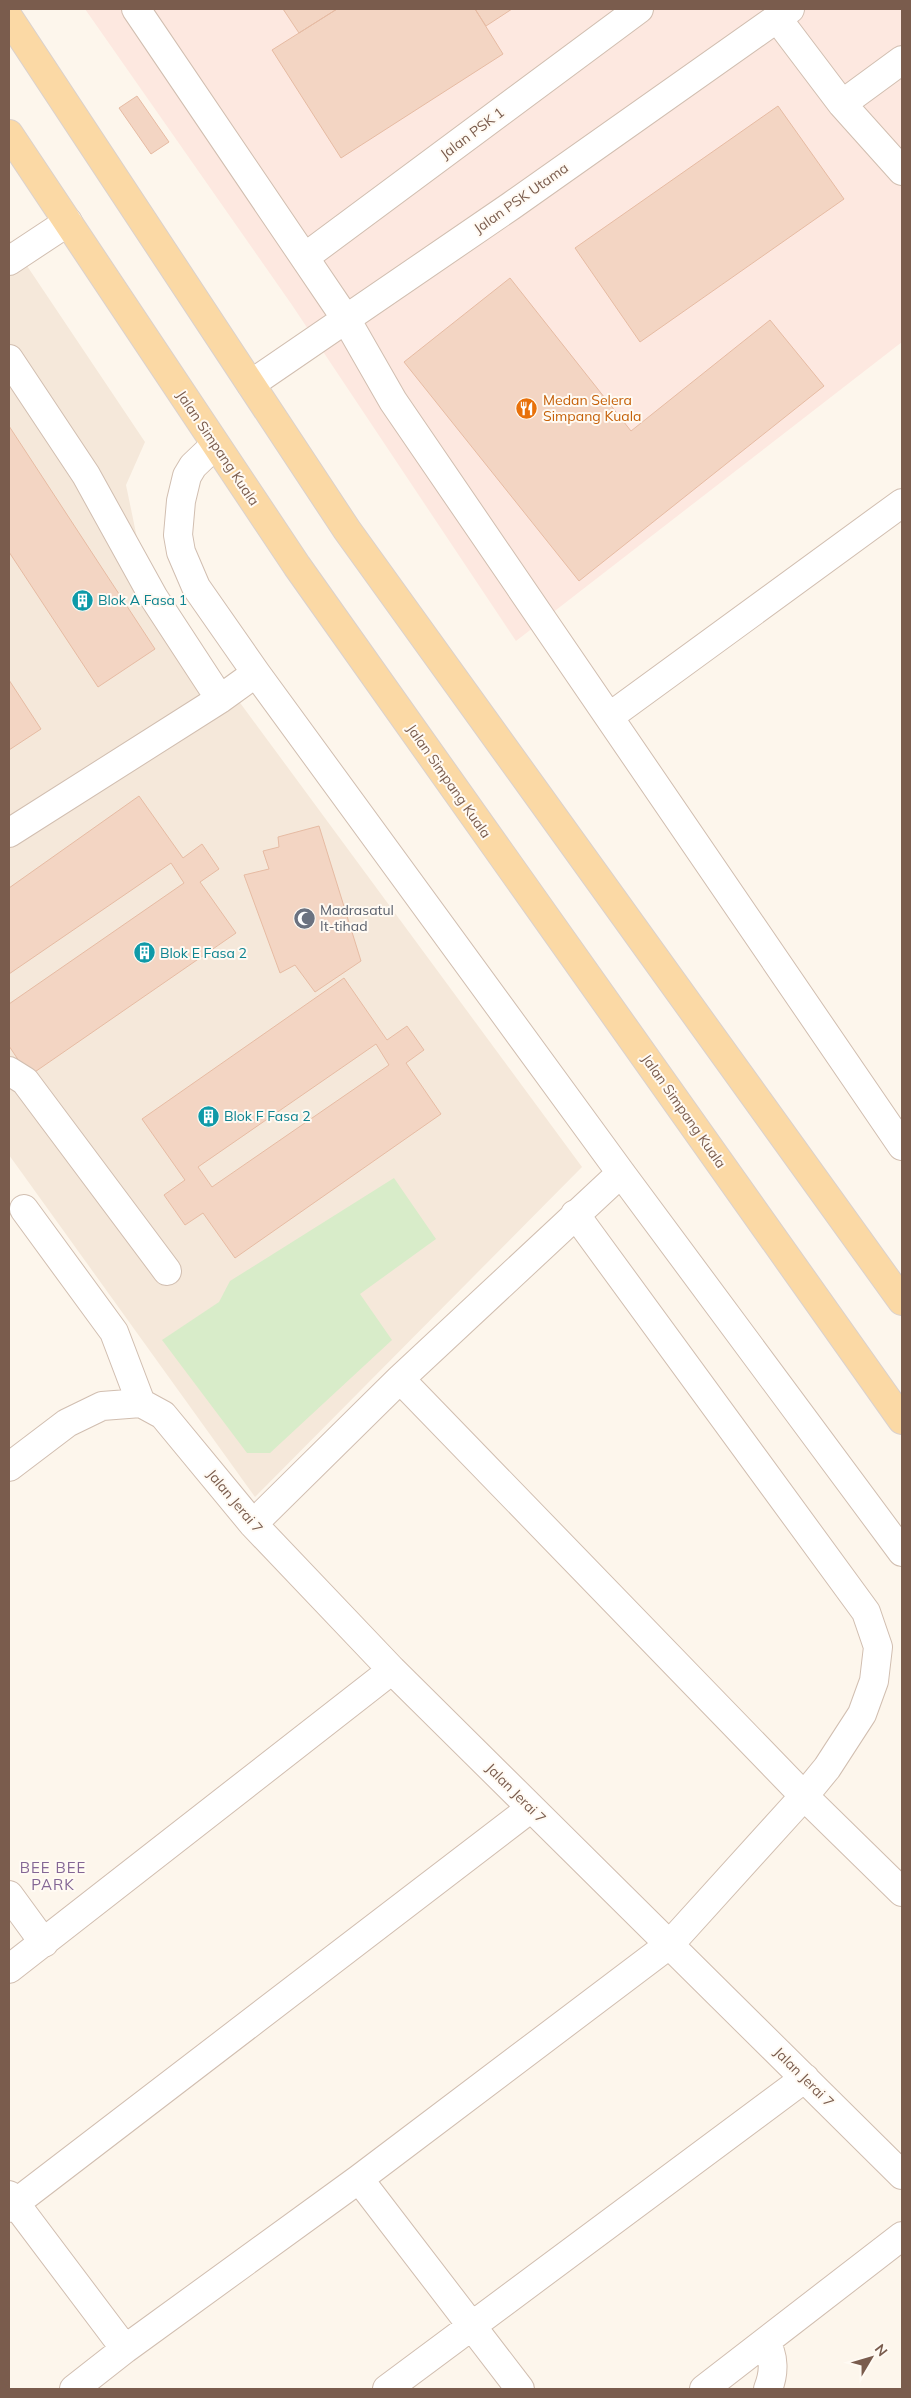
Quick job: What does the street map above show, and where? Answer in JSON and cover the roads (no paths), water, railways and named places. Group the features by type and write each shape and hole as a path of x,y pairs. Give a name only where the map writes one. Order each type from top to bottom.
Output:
{"main road":[{"path":"9,18 347,530 902,1301"},
{"name":"Jalan Simpang Kuala","path":"9,134 297,566 902,1420"}],"street":[{"path":"136,9 346,319 393,401 902,1146"},
{"name":"Jalan PSK 1","path":"305,257 639,9"},
{"path":"783,14 842,104 902,171"},
{"name":"Jalan PSK Utama","path":"251,384 783,14"},
{"path":"842,104 898,73"},
{"path":"9,261 68,222"},
{"path":"9,359 86,475 154,598 220,699"},
{"path":"215,445 201,456 187,476 180,509 178,535 181,552 196,587 256,673 620,1172 902,1552"},
{"path":"609,718 902,503"},
{"path":"9,833 220,699 256,673"},
{"path":"9,1071 25,1081 167,1271"},
{"path":"253,1524 400,1378 620,1172"},
{"path":"9,1467 67,1423 102,1406 141,1403 114,1332 24,1209"},
{"path":"74,2389 125,2349 359,2179 670,1944 804,1796 827,1768 862,1714 874,1681 878,1647 866,1612 575,1214"},
{"path":"400,1378 804,1796 902,1892"},
{"name":"Jalan Jerai 7","path":"141,1403 164,1415 253,1524 392,1670 902,2175"},
{"path":"9,1969 392,1670"},
{"path":"125,2349 11,2202 531,1808"},
{"path":"9,1895 44,1943"},
{"path":"387,2389 805,2078"},
{"path":"359,2179 520,2389"},
{"path":"704,2389 902,2236"},
{"path":"765,2342 770,2349 773,2370 768,2389"}],"place":[{"name":"Medan Selera Simpang Kuala","path":"527,408"},
{"name":"Blok A Fasa 1","path":"82,600"},
{"name":"Madrasatul It-tihad","path":"304,918"},
{"name":"Blok E Fasa 2","path":"144,953"},
{"name":"Blok F Fasa 2","path":"208,1116"}],"district":[{"name":"BEE BEE PARK","path":"53,1876"}]}
